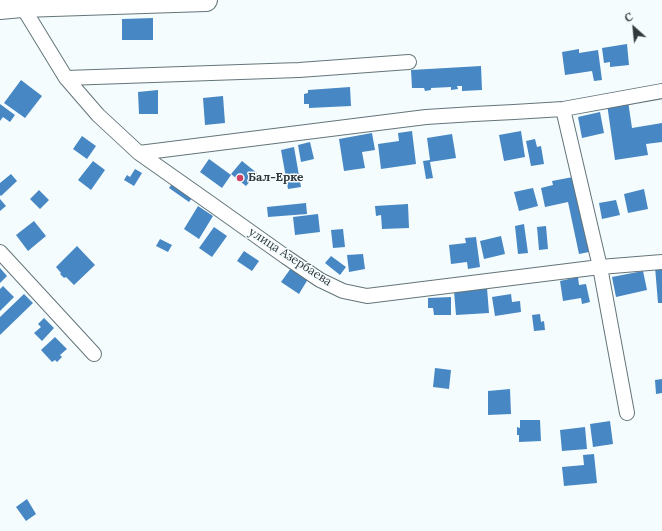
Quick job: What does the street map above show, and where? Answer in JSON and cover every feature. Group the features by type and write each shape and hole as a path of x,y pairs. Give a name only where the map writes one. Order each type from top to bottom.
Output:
{"main road":[{"path":"0,8 206,0"}],"street":[{"name":"улица Азербаева","path":"22,6 66,78 98,115 139,154 320,280 343,291 367,296 600,267 662,262"},
{"path":"66,78 299,70 409,62"},
{"path":"139,154 426,118 563,109 662,91"},
{"path":"563,109 600,267 627,413"},
{"path":"0,252 94,354"}],"building":[{"path":"153,18 153,40 122,40 122,19"},
{"path":"627,44 629,65 610,67 610,62 604,63 602,48"},
{"path":"579,49 579,53 598,50 602,80 594,81 592,71 565,75 562,52"},
{"path":"481,66 482,90 462,91 462,86 457,86 458,89 451,90 451,87 431,88 431,90 425,91 424,88 412,88 411,70"},
{"path":"21,80 42,96 25,118 4,103"},
{"path":"350,87 351,106 309,108 309,104 304,104 304,94 308,93 308,90"},
{"path":"158,90 158,114 139,114 138,92"},
{"path":"223,96 225,123 205,125 203,98"},
{"path":"628,101 632,128 662,123 662,142 646,144 648,155 615,160 607,104"},
{"path":"0,104 15,115 10,122 3,117 0,121"},
{"path":"600,112 604,133 582,138 578,117"},
{"path":"412,131 416,164 381,169 378,144 399,141 398,133"},
{"path":"521,131 525,157 504,161 499,135"},
{"path":"372,133 375,150 362,152 365,168 344,171 339,139"},
{"path":"452,134 456,158 430,162 433,178 426,179 423,161 430,160 427,138"},
{"path":"82,136 96,146 87,159 73,149"},
{"path":"535,139 537,147 541,146 544,164 531,166 526,141"},
{"path":"310,142 314,159 301,162 298,145"},
{"path":"294,147 301,187 288,189 281,150"},
{"path":"209,159 231,175 222,188 200,172"},
{"path":"93,161 105,170 91,190 78,180"},
{"path":"242,161 257,173 246,186 231,174"},
{"path":"135,169 142,173 134,186 124,180 127,175 130,177"},
{"path":"11,174 17,181 1,196 0,183"},
{"path":"573,177 589,252 579,254 568,202 545,207 541,188 553,185 552,181"},
{"path":"174,181 194,195 189,202 169,188"},
{"path":"533,188 538,206 519,211 514,192"},
{"path":"644,189 648,209 628,213 624,194"},
{"path":"39,190 49,200 40,209 30,199"},
{"path":"0,199 6,206 0,211"},
{"path":"616,200 620,215 602,219 599,203"},
{"path":"306,203 307,214 268,217 267,207"},
{"path":"408,204 409,228 382,229 381,215 376,216 375,206"},
{"path":"198,206 213,216 199,239 184,229"},
{"path":"318,214 320,232 295,235 293,217"},
{"path":"34,221 46,236 28,251 16,235"},
{"path":"524,224 528,253 518,254 515,226"},
{"path":"546,226 548,249 539,250 537,227"},
{"path":"214,227 227,236 212,257 199,248"},
{"path":"343,229 345,247 333,248 331,230"},
{"path":"501,236 505,254 484,259 480,241"},
{"path":"476,237 480,267 468,269 467,262 451,264 449,245 466,243 465,238"},
{"path":"160,239 172,245 168,252 156,246"},
{"path":"77,246 95,265 74,285 66,277 64,278 60,274 61,273 56,267"},
{"path":"244,251 259,261 252,271 237,261"},
{"path":"363,254 365,269 349,272 347,255"},
{"path":"331,256 346,267 340,275 325,263"},
{"path":"655,267 662,267 662,303 658,303"},
{"path":"0,268 7,276 0,283"},
{"path":"291,268 308,279 299,294 281,282"},
{"path":"643,271 647,290 616,297 612,277"},
{"path":"578,277 579,285 586,284 590,302 582,304 581,298 563,301 560,281"},
{"path":"3,286 14,297 0,311 0,289"},
{"path":"487,288 489,313 456,315 454,291"},
{"path":"24,294 33,303 0,335 0,317"},
{"path":"511,294 512,302 520,301 521,312 495,316 492,297"},
{"path":"451,297 451,315 434,315 433,308 428,308 428,298"},
{"path":"540,314 541,322 544,321 545,330 534,331 532,315"},
{"path":"44,318 54,328 42,341 34,333 41,327 38,324"},
{"path":"55,337 67,349 60,355 62,357 57,362 55,360 52,362 41,350"},
{"path":"435,368 451,370 449,389 433,387"},
{"path":"662,379 662,393 656,394 655,380"},
{"path":"510,389 511,414 488,415 488,391"},
{"path":"520,420 540,420 541,441 519,442 517,427 520,428"},
{"path":"610,421 613,444 593,447 590,424"},
{"path":"585,427 587,449 562,451 560,430"},
{"path":"594,454 597,483 564,486 562,467 584,465 583,455"},
{"path":"27,499 36,514 26,521 16,507"}],"place":[{"name":"Бал-Ерке","path":"240,178"}]}
